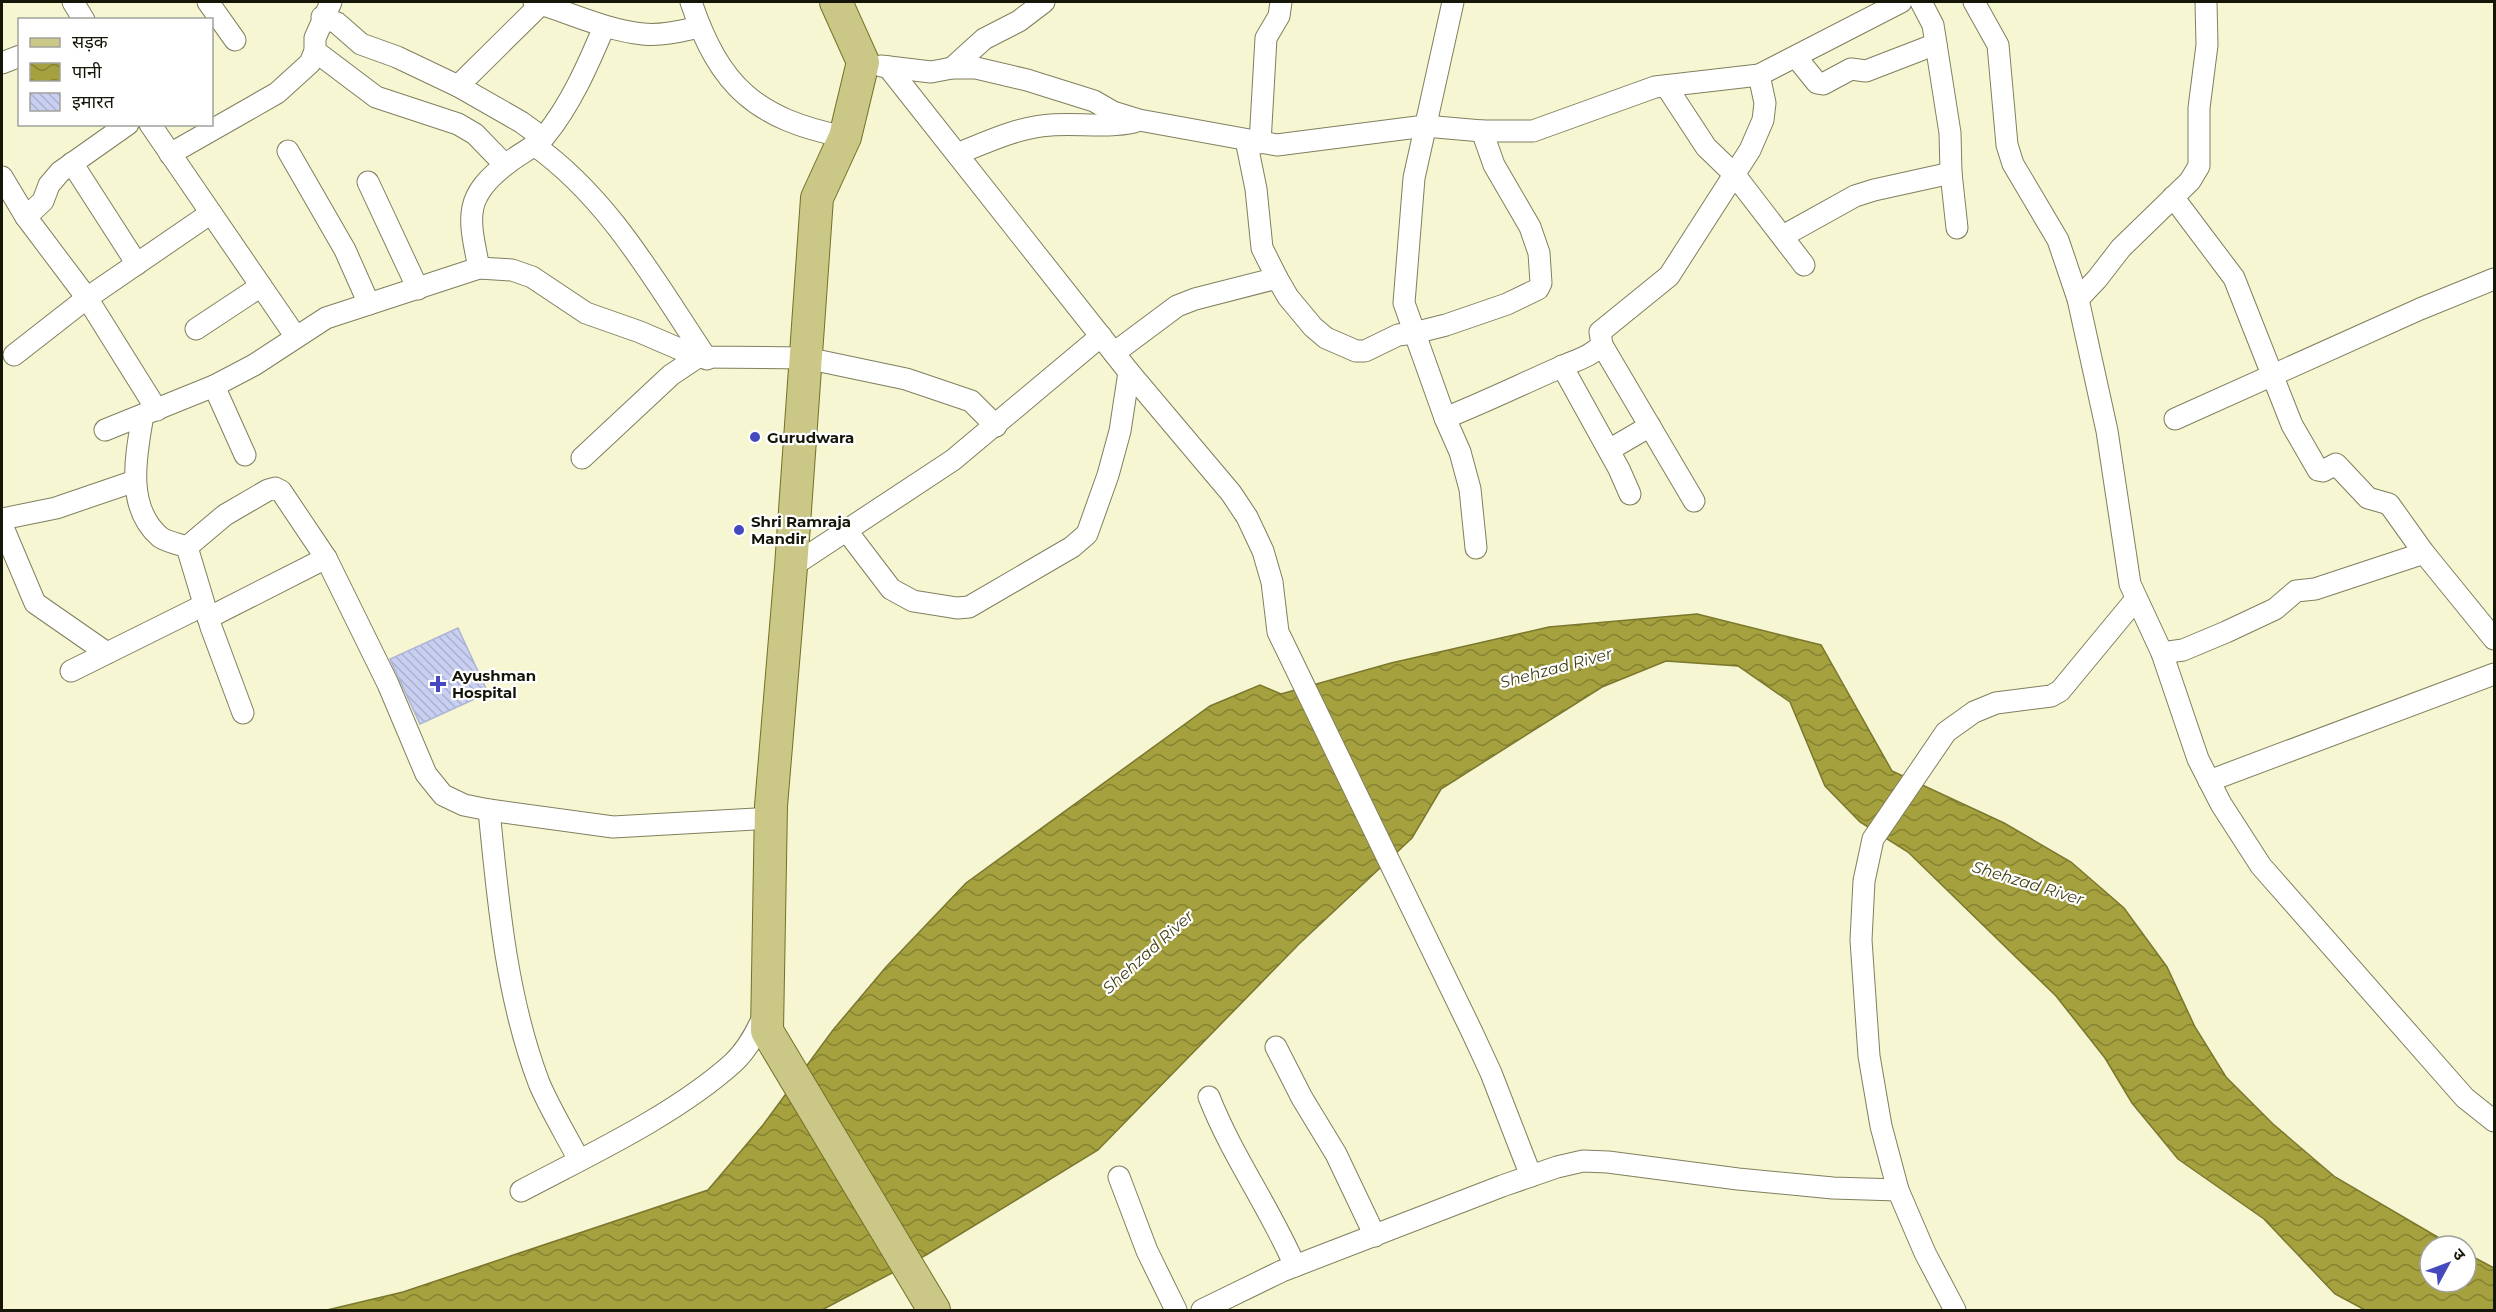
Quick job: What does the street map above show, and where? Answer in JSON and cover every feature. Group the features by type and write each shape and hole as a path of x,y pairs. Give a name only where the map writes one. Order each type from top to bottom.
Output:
{"main road":[{"path":"836,2 876,65 817,198 771,818 767,1019 934,1311"}],"street":[{"path":"73,2 83,18"},
{"path":"208,2 235,40"},
{"path":"691,2 699,27 716,60 734,85 754,103 808,129 845,137"},
{"path":"952,68 984,39 1019,21 1044,2"},
{"path":"1281,2 1279,16 1266,39 1253,142 1262,248 1288,297 1313,327 1326,338 1356,351 1365,351 1398,334 1414,333 1507,304 1538,289 1541,283 1539,253 1530,227 1494,165 1482,131"},
{"path":"1453,2 1414,178 1404,303 1445,418 1460,452 1470,489 1476,548"},
{"path":"876,65 931,72 952,68 976,69 1027,80 1094,101 1113,112 1139,120 1277,145 1425,126 1482,131 1533,131 1655,87 1759,75 1901,2"},
{"path":"1922,2 1933,25 1950,133 1957,228"},
{"path":"1974,2 1998,45 2007,145 2013,164 2058,240 2078,299 2107,431 2130,584 2162,653 2198,759 2221,804 2261,866 2465,1098 2494,1121"},
{"path":"2078,299 2121,248 2190,181 2199,166 2199,108 2206,45 2206,2"},
{"path":"458,86 538,3 604,27 645,34 670,33 699,27"},
{"path":"327,9 337,23 361,44 397,57 458,86 521,122 610,215 703,358"},
{"path":"170,154 277,93 310,63 315,51 315,38 327,9"},
{"path":"479,268 470,225 471,206 477,193 505,165 539,141 565,108 604,27"},
{"path":"1796,57 1817,83 1823,84 1851,69 1866,71 1936,44"},
{"path":"315,51 376,97 458,124 475,134 505,165"},
{"path":"2,63 18,57"},
{"path":"876,65 957,154 1129,372 1232,493 1247,517 1263,551 1272,582 1278,632 1491,1073 1531,1176"},
{"path":"1694,501 1602,345 1600,332 1669,276 1750,150 1763,120 1765,103 1759,75"},
{"path":"1665,86 1706,147 1734,174 1804,265"},
{"path":"957,154 1012,132 1049,125 1118,126 1139,120"},
{"path":"26,217 42,201 49,185 60,172 125,126"},
{"path":"151,126 296,337"},
{"path":"288,151 345,250 369,304"},
{"path":"72,163 137,264"},
{"path":"1783,236 1855,196 1952,173"},
{"path":"2,177 26,217 87,298 150,412 135,481 138,500 146,519 161,538 187,547"},
{"path":"368,182 418,289"},
{"path":"2173,197 2229,269 2292,425 2318,470 2324,471 2336,464 2368,498 2389,504 2424,554 2494,639"},
{"path":"14,356 87,298 211,213"},
{"path":"105,430 214,386 254,365 326,318 479,268 512,270 532,277 586,313 703,358 806,358 906,379 957,394 971,401 996,426"},
{"path":"1114,353 1177,306 1195,299 1277,278"},
{"path":"2175,419 2420,309 2494,279"},
{"path":"196,329 261,286"},
{"path":"791,567 953,460 1101,336"},
{"path":"1445,418 1502,396 1562,366 1593,354 1602,345"},
{"path":"582,458 671,375 703,358"},
{"path":"1562,366 1630,494"},
{"path":"846,530 891,589 913,601 957,608 969,607 1072,547 1087,534 1108,475 1120,431 1129,372"},
{"path":"214,386 245,454"},
{"path":"1608,450 1650,426"},
{"path":"2,519 56,508 135,481"},
{"path":"187,547 225,515 268,490 275,488 280,491 326,558 387,684 426,774 443,795 464,805 613,827 771,818"},
{"path":"2,525 35,603 107,652"},
{"path":"187,547 206,612 243,713"},
{"path":"2162,653 2183,650 2226,632 2275,609 2296,591 2315,589 2424,554"},
{"path":"71,671 107,652 206,612 326,558"},
{"path":"1955,1311 1925,1253 1898,1190 1881,1126 1867,1033 1861,940 1864,880 1873,839 1946,732 1974,712 1996,703 2051,696 2060,690 2136,599"},
{"path":"2209,781 2494,674"},
{"path":"489,810 512,990 527,1048 540,1085 579,1160"},
{"path":"521,1191 666,1113 734,1062 767,1019"},
{"path":"1276,1047 1302,1098 1336,1154 1375,1236"},
{"path":"1209,1097 1230,1144 1282,1236 1295,1266"},
{"path":"1202,1311 1238,1291 1295,1266 1531,1176 1583,1161 1608,1161 1738,1179 1833,1188 1898,1190"},
{"path":"1119,1177 1147,1251 1176,1311"}],"water":[{"name":"Shehzad River","path":"1697,614 1821,645 1892,771 2004,823 2071,862 2124,908 2167,967 2195,1027 2226,1077 2273,1124 2335,1177 2432,1234 2418,1234 2418,1294 2478,1294 2478,1259 2494,1268 2494,1310 2365,1310 2335,1294 2264,1219 2178,1159 2132,1103 2105,1058 2056,996 1908,852 1860,822 1825,786 1790,702 1738,666 1666,661 1602,687 1441,789 1412,838 1299,944 1098,1150 926,1255 822,1310 327,1310 403,1292 708,1190 763,1125 833,1030 886,967 966,883 1210,706 1260,685 1281,694 1391,663 1549,627"}],"building":[{"path":"458,628 488,693 420,724 390,659"}],"place":[{"name":"Gurudwara","path":"755,437"},
{"name":"Shri Ramraja Mandir","path":"739,530"},
{"name":"Ayushman Hospital","path":"438,684"}]}
